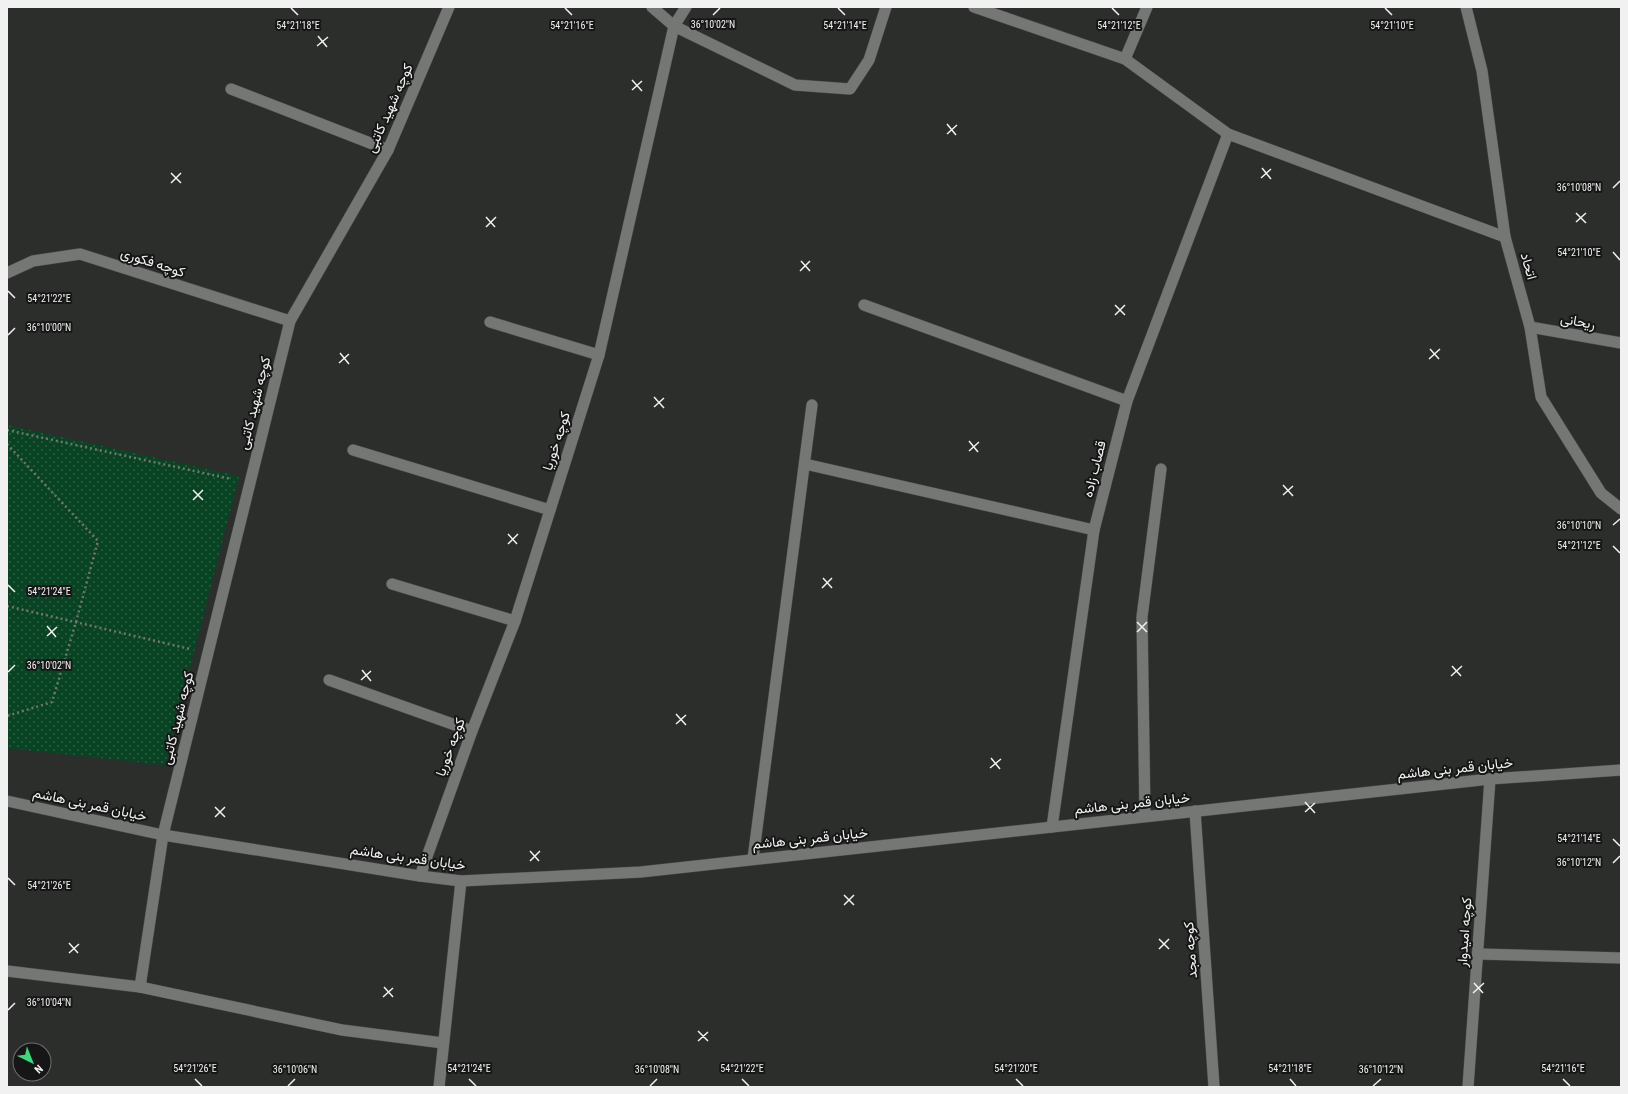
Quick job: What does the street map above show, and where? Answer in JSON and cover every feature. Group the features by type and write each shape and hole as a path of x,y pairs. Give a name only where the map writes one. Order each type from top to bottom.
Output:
{"street":[{"name":"کوچه شهید کاتبی","path":"140,987 163,835 290,321 388,150 449,7"},
{"path":"652,7 674,26 795,85 850,89 870,60 886,7"},
{"name":"کوچه خوریا","path":"420,876 472,731 515,621 599,355 674,26 686,7"},
{"path":"974,7 1125,59 1228,134 1505,237"},
{"path":"1125,59 1146,7"},
{"name":"اتحاد","path":"1466,7 1482,72 1505,237 1530,327 1541,397 1601,493 1621,508"},
{"path":"231,89 388,150"},
{"name":"قصاب زاده","path":"1052,827 1094,530 1127,401 1228,134"},
{"name":"کوچه فکوری","path":"7,273 33,261 80,254 290,321"},
{"path":"864,305 1127,401"},
{"path":"490,322 599,355"},
{"name":"ریحانی","path":"1530,327 1621,343"},
{"path":"753,859 812,405"},
{"path":"352,450 550,510"},
{"path":"805,464 1094,530"},
{"path":"1145,816 1142,617 1161,469"},
{"path":"392,584 515,621"},
{"path":"329,680 472,731"},
{"name":"خیابان قمر بنی هاشم","path":"7,801 163,835 420,876 461,881 641,872 1490,779 1621,770"},
{"name":"کوچه امیدوار","path":"1468,1087 1490,779"},
{"name":"کوچه مجد","path":"1195,811 1214,1087"},
{"path":"439,1087 461,881"},
{"path":"1478,954 1621,958"},
{"path":"7,971 140,987 342,1030 443,1043"}],"path":[{"path":"7,430 250,483"},
{"path":"7,444 98,541 52,702 7,716"},
{"path":"7,606 208,653"}],"green space":[{"path":"7,425 239,476 165,765 7,748"}]}
